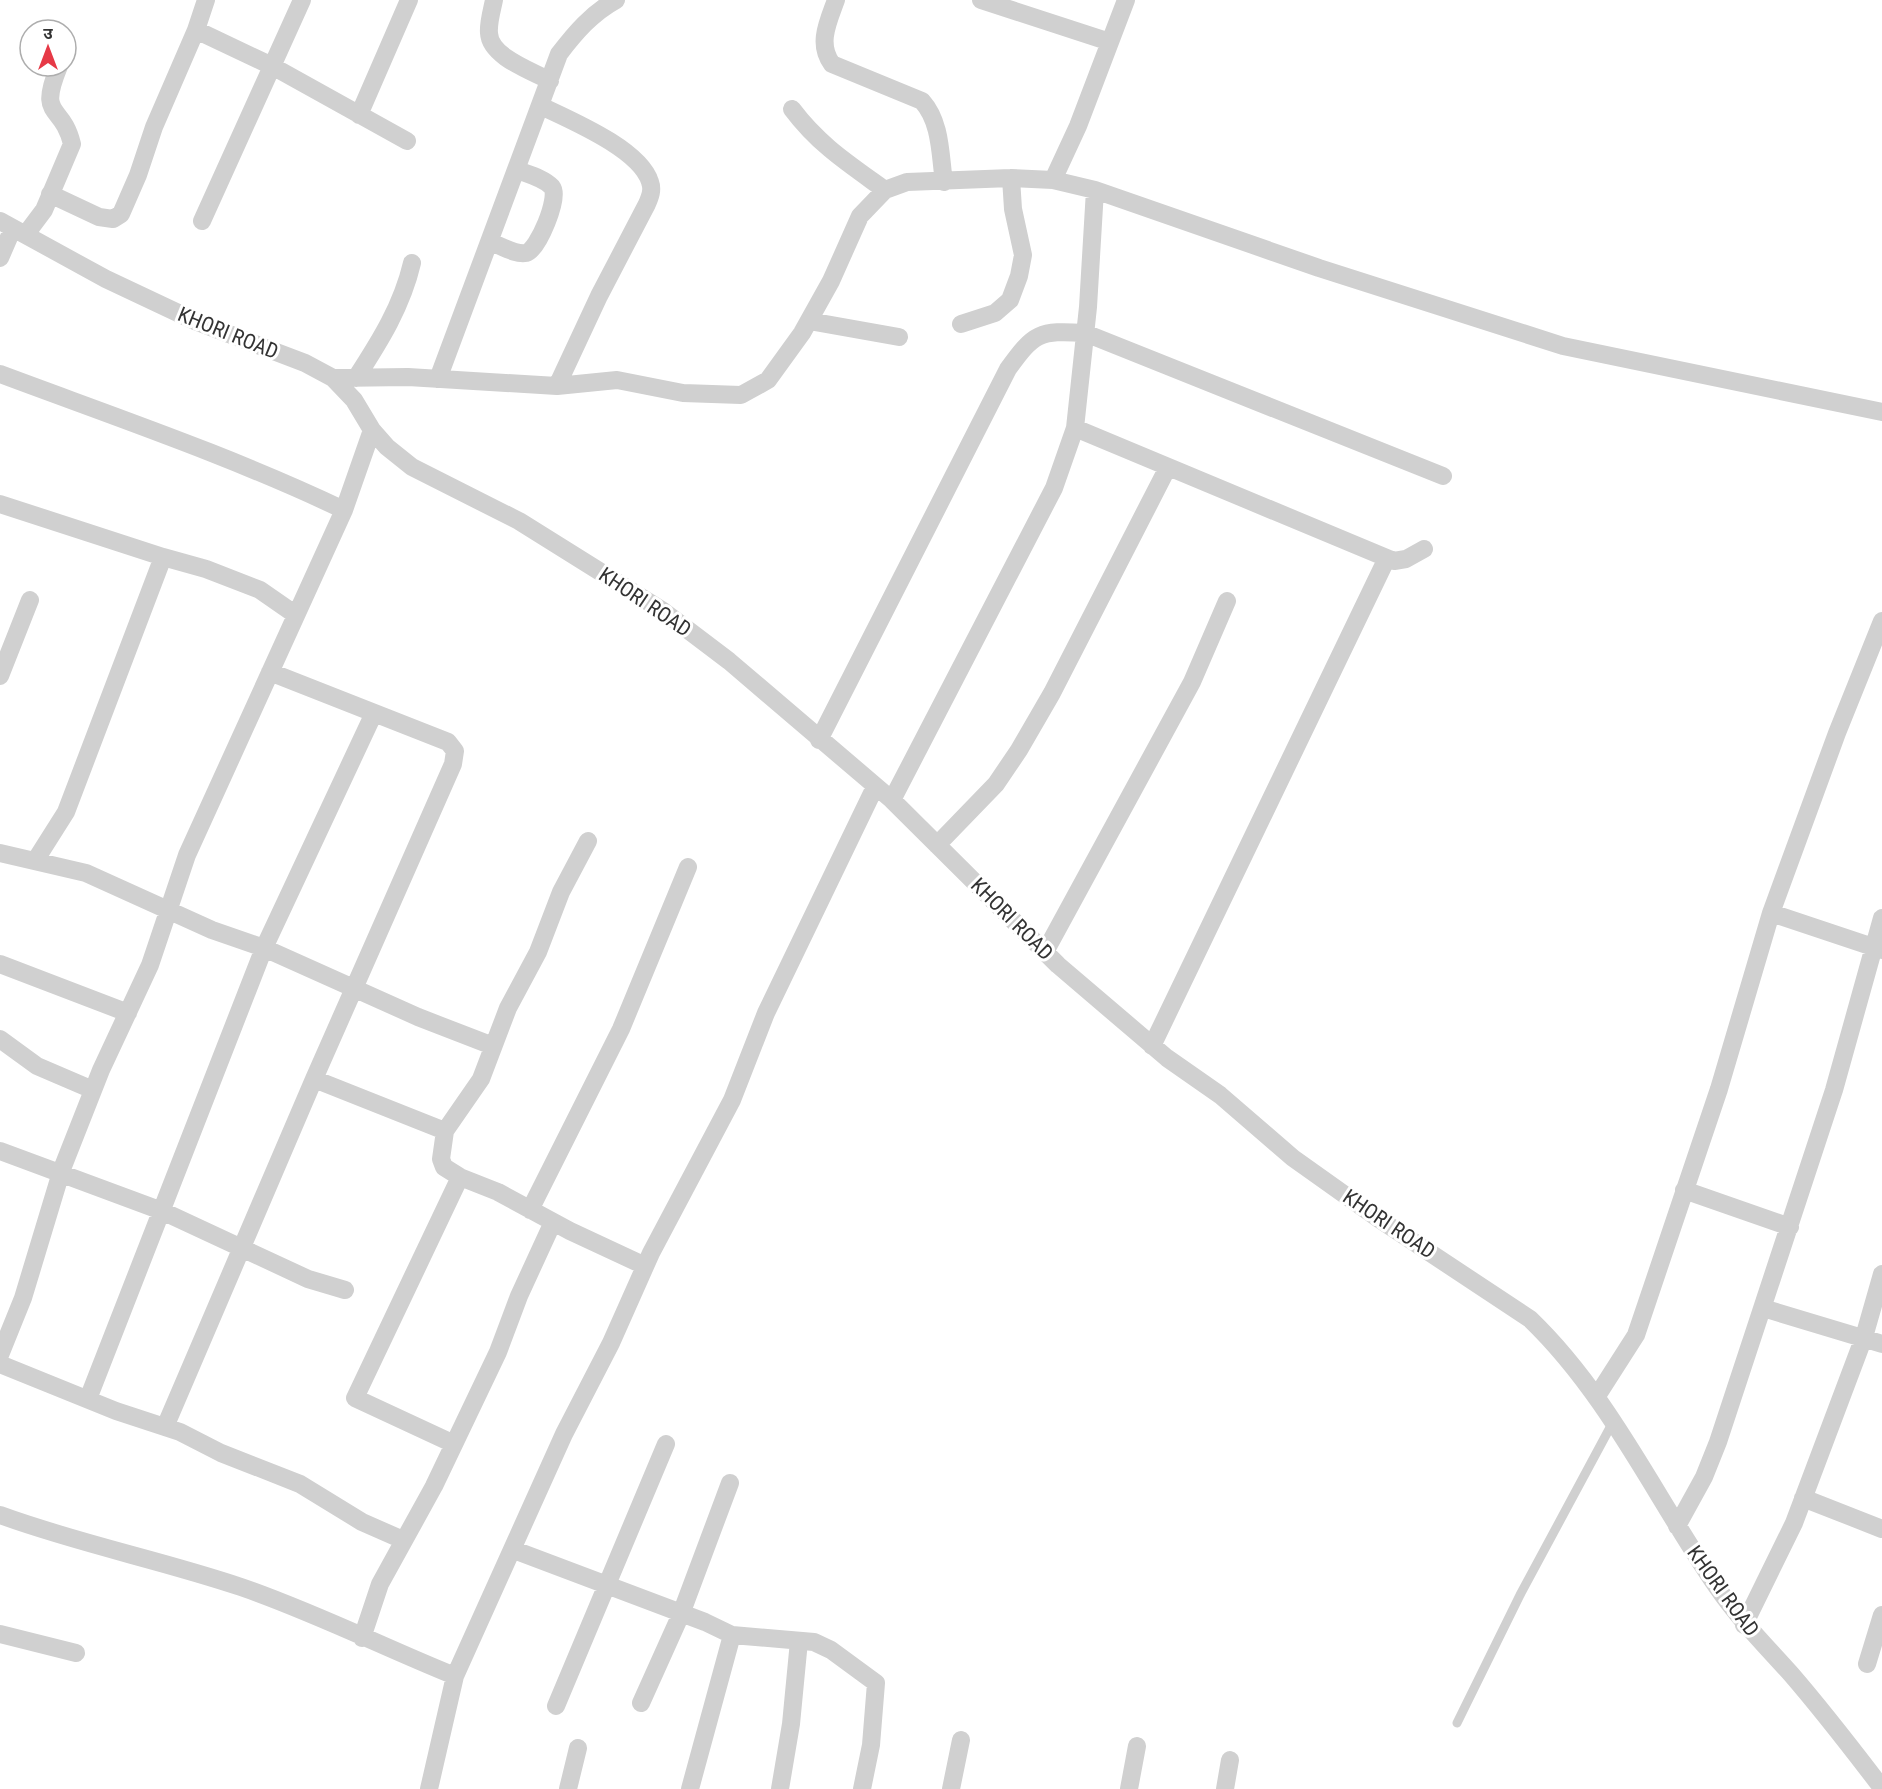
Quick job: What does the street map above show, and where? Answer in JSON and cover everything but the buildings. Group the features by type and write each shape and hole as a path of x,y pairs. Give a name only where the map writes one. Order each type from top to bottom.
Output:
{"street":[{"path":"50,194 99,217 113,219 121,214 206,0"},
{"path":"202,222 302,0"},
{"path":"359,115 409,0"},
{"path":"494,0 488,33 491,43 500,53 550,81"},
{"path":"438,379 560,54 577,31 605,6 616,0"},
{"path":"836,0 825,29 825,54 832,64 922,101 931,111 937,129 944,182"},
{"path":"981,0 1040,8 1110,42"},
{"path":"1053,180 1078,126 1126,0"},
{"path":"196,30 272,66 407,141"},
{"path":"0,258 13,228 44,210 72,144 70,135 51,107 49,98 56,78"},
{"path":"541,106 605,138 623,151 651,183 651,194 647,204 598,296 557,386"},
{"path":"792,109 812,135 827,149 885,189"},
{"path":"490,242 521,253 529,252 535,247 554,204 555,194 551,186 517,170"},
{"path":"961,324 995,313 1010,300 1019,276 1023,255 1013,209 1011,178"},
{"path":"333,378 438,379 557,386 617,380 683,393 741,395 768,380 809,321 831,281 860,216 885,189 907,182 1011,178 1053,180 1095,190 1352,280 1563,346 1882,412"},
{"path":"892,800 1053,488 1075,428 1085,333 1095,190"},
{"name":"KHORI ROAD","path":"13,228 106,279 175,312 305,363 333,378 354,400 372,430 387,447 412,467 519,521 663,611 729,662 892,800 1045,952 1152,1046 1220,1095 1293,1158 1376,1217 1530,1319 1551,1339 1597,1396 1677,1526 1744,1625 1791,1674 1882,1788"},
{"path":"356,378 396,313 406,290 412,263"},
{"path":"809,321 899,337"},
{"path":"819,740 1008,369 1030,339 1062,331 1085,333 1443,476"},
{"path":"0,374 88,405 260,472 344,510"},
{"path":"1075,428 1394,561 1406,559 1424,549"},
{"path":"0,1355 23,1298 60,1175 93,1090 150,965 187,855 344,510 372,430"},
{"path":"937,845 996,784 1019,750 1052,693 1168,467"},
{"path":"0,504 206,569 260,590 296,615"},
{"path":"35,861 66,812 163,557"},
{"path":"1152,1046 1387,558"},
{"path":"0,676 30,600"},
{"path":"1045,952 1192,682 1227,601"},
{"path":"1597,1396 1636,1335 1719,1089 1771,912 1837,733 1882,621"},
{"path":"165,1427 314,1078 453,764 455,751 448,742 270,672"},
{"path":"88,1399 264,948 375,713"},
{"path":"429,1789 455,1676 514,1550 564,1434 611,1343 645,1266 732,1100 766,1013 875,787"},
{"path":"588,841 561,892 538,952 508,1008 480,1078 445,1131 441,1159 444,1167 460,1177 498,1192 553,1222 645,1266"},
{"path":"0,853 86,873 212,930 264,948 356,987 418,1017 493,1046"},
{"path":"530,1210 621,1029 688,867"},
{"path":"1771,912 1878,948"},
{"path":"1677,1526 1704,1477 1718,1442 1834,1090 1878,948 1882,918"},
{"path":"0,964 128,1013"},
{"path":"0,1039 37,1066 93,1090"},
{"path":"314,1078 445,1131"},
{"path":"0,1151 162,1211 308,1279 345,1290"},
{"path":"454,1444 355,1398 460,1177"},
{"path":"1684,1190 1790,1227"},
{"path":"362,1638 380,1584 454,1444 498,1352 519,1296 553,1222"},
{"path":"1744,1625 1794,1523 1864,1337 1882,1274"},
{"path":"1763,1308 1882,1344"},
{"path":"0,1364 165,1427 300,1484 362,1522 403,1540"},
{"path":"556,1706 666,1444"},
{"path":"641,1703 681,1614 730,1483"},
{"path":"1803,1498 1882,1529"},
{"path":"0,1515 237,1586 304,1609 362,1638 455,1676"},
{"path":"514,1550 732,1635 814,1642 831,1650 876,1683 871,1746 862,1789"},
{"path":"1867,1664 1882,1615"},
{"path":"0,1634 76,1653"},
{"path":"690,1789 732,1635"},
{"path":"780,1789 791,1724 799,1641"},
{"path":"951,1789 961,1740"},
{"path":"1129,1789 1137,1746"},
{"path":"568,1789 578,1748"},
{"path":"1225,1789 1230,1760"}],"lane":[{"path":"1456,1723 1525,1585 1613,1422"}]}
